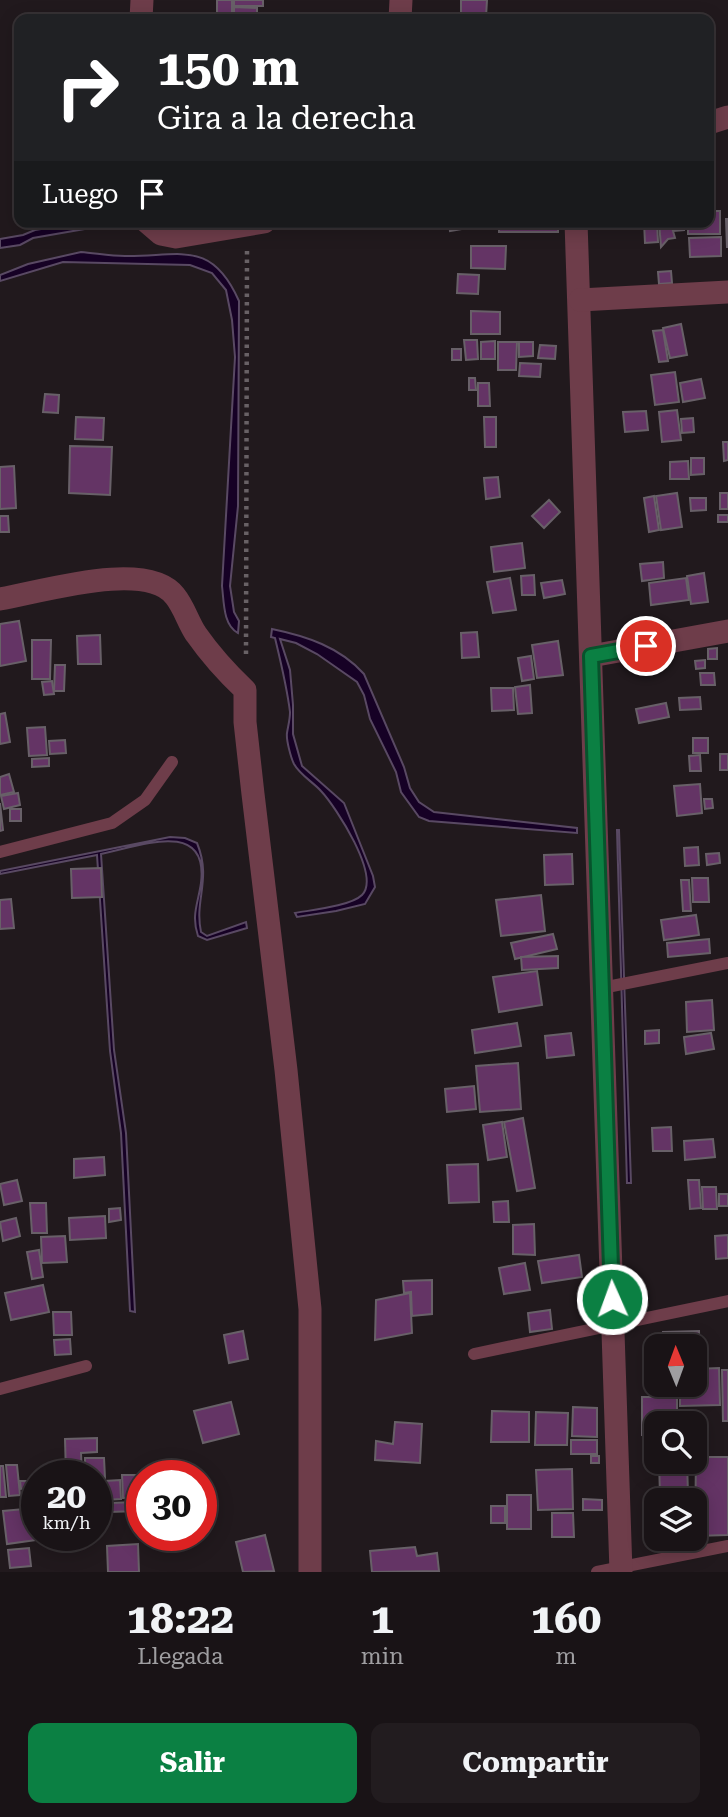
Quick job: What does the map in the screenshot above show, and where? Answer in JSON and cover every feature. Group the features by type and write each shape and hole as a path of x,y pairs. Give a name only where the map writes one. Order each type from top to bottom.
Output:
{"street":[{"path":"154,228 161,234 176,237 231,228"},
{"path":"576,228 620,1569"},
{"path":"580,300 728,292"},
{"path":"0,599 102,580 134,577 162,583 175,596 195,632 212,655 246,690 245,722 286,1070 310,1309 310,1572"},
{"path":"591,656 728,631"}],"lane":[{"path":"0,852 112,823 145,800 173,762"},
{"path":"602,988 728,963"},
{"path":"474,1354 728,1301"},
{"path":"0,1390 86,1366"},
{"path":"597,1572 728,1546"}],"path":[{"path":"246,690 256,228"}],"shaded area":[{"path":"90,228 33,238 20,245 0,248 0,239 35,230"},
{"path":"81,252 119,256 177,254 205,259 228,281 239,301 238,506 230,586 234,612 239,621 238,633 229,625 222,586 235,357 226,290 212,273 190,265 63,262 0,281 0,275 28,264"},
{"path":"272,629 322,644 344,657 364,674 404,767 410,788 419,802 434,812 577,828 577,833 429,821 419,817 401,792 396,772 370,719 364,695 357,682 317,654 296,643 280,639 290,670 293,734 302,766 344,803 375,887 365,904 297,917 295,913 357,899 366,886 366,873 346,826 321,791 300,772 293,761 287,736 289,703 275,638 271,637"},
{"path":"619,830 631,1183 627,1183"},
{"path":"170,837 185,838 197,843 203,868 199,920 201,932 207,936 246,922 247,928 207,940 198,936 195,916 201,883 200,863 194,850 182,843 151,843 101,854 114,1050 126,1133 135,1312 130,1311 121,1133 110,1051 97,855 0,874 0,871"}],"building":[{"path":"217,0 232,0 232,14 217,14"},
{"path":"234,0 263,0 263,6 234,6"},
{"path":"461,0 487,0 486,14 461,14"},
{"path":"234,7 257,8 257,14 234,14"},
{"path":"714,211 720,211 720,234 688,234 688,228 714,228"},
{"path":"499,228 558,228 558,232 499,232"},
{"path":"644,228 657,228 658,242 645,243"},
{"path":"659,228 684,228 673,231 675,238 668,239 661,247"},
{"path":"721,237 721,256 690,257 689,238"},
{"path":"471,246 506,246 505,269 471,268"},
{"path":"671,271 672,283 659,284 658,272"},
{"path":"458,274 479,275 478,294 457,293"},
{"path":"471,311 500,312 500,334 471,334"},
{"path":"681,324 687,355 670,358 663,328"},
{"path":"663,330 668,361 659,362 653,331"},
{"path":"464,340 477,340 478,359 466,360"},
{"path":"495,341 495,359 481,359 481,342"},
{"path":"498,342 517,342 516,370 498,370"},
{"path":"519,342 533,342 533,356 519,357"},
{"path":"540,345 556,346 555,359 538,358"},
{"path":"452,349 461,349 461,360 452,360"},
{"path":"520,363 541,364 540,377 519,376"},
{"path":"675,372 679,402 655,405 651,375"},
{"path":"469,378 475,378 476,390 469,390"},
{"path":"701,379 705,398 683,402 680,383"},
{"path":"478,383 489,383 490,406 478,406"},
{"path":"45,394 59,395 58,413 43,412"},
{"path":"677,410 681,440 662,442 659,412"},
{"path":"646,411 648,430 625,432 623,412"},
{"path":"76,417 104,418 103,440 75,439"},
{"path":"484,417 496,417 496,447 485,447"},
{"path":"693,418 694,432 682,433 681,419"},
{"path":"723,442 728,442 728,460 724,461"},
{"path":"70,446 112,447 110,495 69,493"},
{"path":"691,458 704,458 704,474 691,475"},
{"path":"688,461 689,479 670,479 670,462"},
{"path":"14,466 16,508 0,509 0,467"},
{"path":"498,477 500,497 486,499 484,478"},
{"path":"677,493 682,527 661,530 656,496"},
{"path":"720,493 728,493 728,509 720,509"},
{"path":"654,496 659,530 649,532 644,498"},
{"path":"690,498 706,498 706,510 691,511"},
{"path":"549,500 560,512 544,528 532,516"},
{"path":"718,515 728,515 728,522 718,522"},
{"path":"0,516 8,516 9,532 0,532"},
{"path":"522,543 525,568 494,572 491,547"},
{"path":"663,562 664,578 642,581 640,564"},
{"path":"704,573 708,602 691,604 687,576"},
{"path":"534,575 535,595 522,595 521,576"},
{"path":"510,578 516,610 493,613 487,582"},
{"path":"686,578 689,600 651,605 649,583"},
{"path":"562,580 565,594 544,598 541,583"},
{"path":"19,621 26,661 0,666 0,624"},
{"path":"477,632 479,657 462,658 461,633"},
{"path":"100,635 101,664 78,664 77,636"},
{"path":"32,640 51,640 50,679 32,679"},
{"path":"558,641 563,675 537,678 532,645"},
{"path":"717,648 717,659 708,659 708,649"},
{"path":"531,656 534,679 522,681 518,658"},
{"path":"705,660 705,668 696,669 695,661"},
{"path":"55,665 65,665 64,691 54,691"},
{"path":"700,673 714,673 715,685 701,685"},
{"path":"52,681 54,694 44,695 42,682"},
{"path":"530,685 532,713 518,714 515,687"},
{"path":"491,688 513,688 514,710 492,711"},
{"path":"700,697 701,709 680,710 679,698"},
{"path":"666,703 669,717 639,723 636,709"},
{"path":"5,713 10,742 0,744 0,714"},
{"path":"45,727 47,755 29,756 27,728"},
{"path":"693,738 708,738 708,753 693,753"},
{"path":"65,740 66,753 50,754 49,741"},
{"path":"720,754 728,754 728,770 720,770"},
{"path":"700,755 701,771 690,771 689,756"},
{"path":"49,758 49,766 32,767 32,759"},
{"path":"9,774 14,792 0,795 0,777"},
{"path":"700,784 702,813 677,816 674,786"},
{"path":"18,793 20,805 4,809 1,796"},
{"path":"704,799 712,799 713,808 705,809"},
{"path":"0,803 3,830 0,831"},
{"path":"10,809 21,809 21,821 10,821"},
{"path":"698,847 699,865 685,866 684,848"},
{"path":"719,853 720,863 707,865 706,854"},
{"path":"572,854 573,884 545,885 544,855"},
{"path":"101,868 102,897 72,898 71,869"},
{"path":"692,878 708,878 709,902 693,902"},
{"path":"681,880 689,880 691,911 683,911"},
{"path":"541,895 545,931 501,936 496,900"},
{"path":"11,899 14,928 0,929 0,900"},
{"path":"696,915 699,935 664,940 661,920"},
{"path":"553,934 557,949 515,959 511,943"},
{"path":"709,939 710,953 668,957 667,943"},
{"path":"558,956 558,968 522,970 521,957"},
{"path":"537,971 542,1005 499,1012 493,977"},
{"path":"712,1000 714,1030 687,1032 686,1002"},
{"path":"517,1023 521,1046 475,1053 472,1030"},
{"path":"659,1030 659,1043 645,1044 645,1031"},
{"path":"571,1033 574,1055 547,1058 545,1036"},
{"path":"711,1033 714,1049 686,1054 684,1037"},
{"path":"518,1063 521,1109 480,1112 476,1066"},
{"path":"474,1086 476,1109 447,1112 445,1089"},
{"path":"523,1118 535,1188 517,1191 504,1122"},
{"path":"502,1122 507,1157 488,1160 483,1125"},
{"path":"671,1127 672,1151 653,1151 652,1128"},
{"path":"713,1139 715,1157 685,1160 684,1141"},
{"path":"104,1157 105,1175 74,1178 74,1159"},
{"path":"478,1164 479,1202 449,1203 447,1165"},
{"path":"17,1180 22,1201 4,1205 0,1184"},
{"path":"688,1180 699,1180 701,1208 690,1209"},
{"path":"702,1187 716,1187 717,1209 703,1209"},
{"path":"719,1194 728,1194 728,1206 719,1206"},
{"path":"508,1201 509,1222 494,1222 493,1202"},
{"path":"30,1203 46,1203 47,1233 32,1233"},
{"path":"120,1208 121,1220 109,1222 109,1209"},
{"path":"105,1216 106,1238 70,1240 69,1218"},
{"path":"16,1218 20,1236 3,1241 0,1222"},
{"path":"534,1224 535,1255 513,1254 513,1225"},
{"path":"728,1235 728,1258 716,1259 715,1236"},
{"path":"65,1236 67,1262 42,1263 41,1237"},
{"path":"39,1250 43,1277 32,1279 27,1252"},
{"path":"579,1255 582,1277 542,1283 538,1261"},
{"path":"525,1263 530,1290 504,1294 499,1268"},
{"path":"432,1280 432,1314 412,1316 411,1292 404,1293 403,1281"},
{"path":"43,1285 49,1312 11,1320 5,1293"},
{"path":"410,1293 412,1333 375,1340 376,1300"},
{"path":"550,1310 552,1329 530,1332 528,1313"},
{"path":"53,1312 71,1312 72,1335 54,1335"},
{"path":"243,1331 248,1359 229,1363 224,1335"},
{"path":"699,1331 699,1334 663,1334"},
{"path":"70,1339 71,1354 55,1355 54,1340"},
{"path":"707,1368 719,1368 720,1405 680,1406 680,1397 707,1397"},
{"path":"722,1370 728,1370 728,1421 723,1421"},
{"path":"642,1397 677,1397 677,1411 644,1411 642,1435"},
{"path":"231,1402 239,1434 203,1443 194,1411"},
{"path":"573,1407 597,1408 597,1437 572,1436"},
{"path":"492,1411 529,1412 529,1442 491,1442"},
{"path":"536,1412 568,1413 567,1445 535,1445"},
{"path":"395,1422 422,1424 420,1463 375,1460 376,1441 393,1444"},
{"path":"97,1438 97,1452 81,1453 81,1460 66,1460 65,1439"},
{"path":"571,1440 597,1440 597,1454 571,1454"},
{"path":"591,1456 599,1456 599,1463 591,1463"},
{"path":"707,1457 728,1457 728,1535 707,1536 707,1488 696,1488 696,1474 707,1474"},
{"path":"85,1458 104,1458 104,1460"},
{"path":"6,1465 17,1465 20,1495 9,1496"},
{"path":"0,1466 3,1466 6,1497 0,1497"},
{"path":"572,1469 573,1509 538,1510 536,1470"},
{"path":"659,1474 687,1474 688,1488 660,1488"},
{"path":"122,1475 126,1475 126,1498 123,1498"},
{"path":"120,1480 121,1499 112,1500 112,1481"},
{"path":"507,1495 531,1495 531,1529 507,1529"},
{"path":"583,1499 602,1500 602,1510 583,1510"},
{"path":"126,1502 126,1511 112,1512 112,1503"},
{"path":"491,1506 505,1506 505,1523 491,1523"},
{"path":"21,1509 21,1542 7,1544 3,1511"},
{"path":"552,1513 573,1513 574,1537 552,1537"},
{"path":"265,1535 274,1571 243,1572 236,1542"},
{"path":"126,1545 126,1551 138,1551 139,1572 108,1572 107,1551 112,1551 112,1546"},
{"path":"415,1547 417,1556 437,1553 439,1571 372,1572 370,1551"},
{"path":"8,1550 29,1551 31,1566 10,1568"}],"route":[{"path":"612,1299 591,656 646,646"}]}
